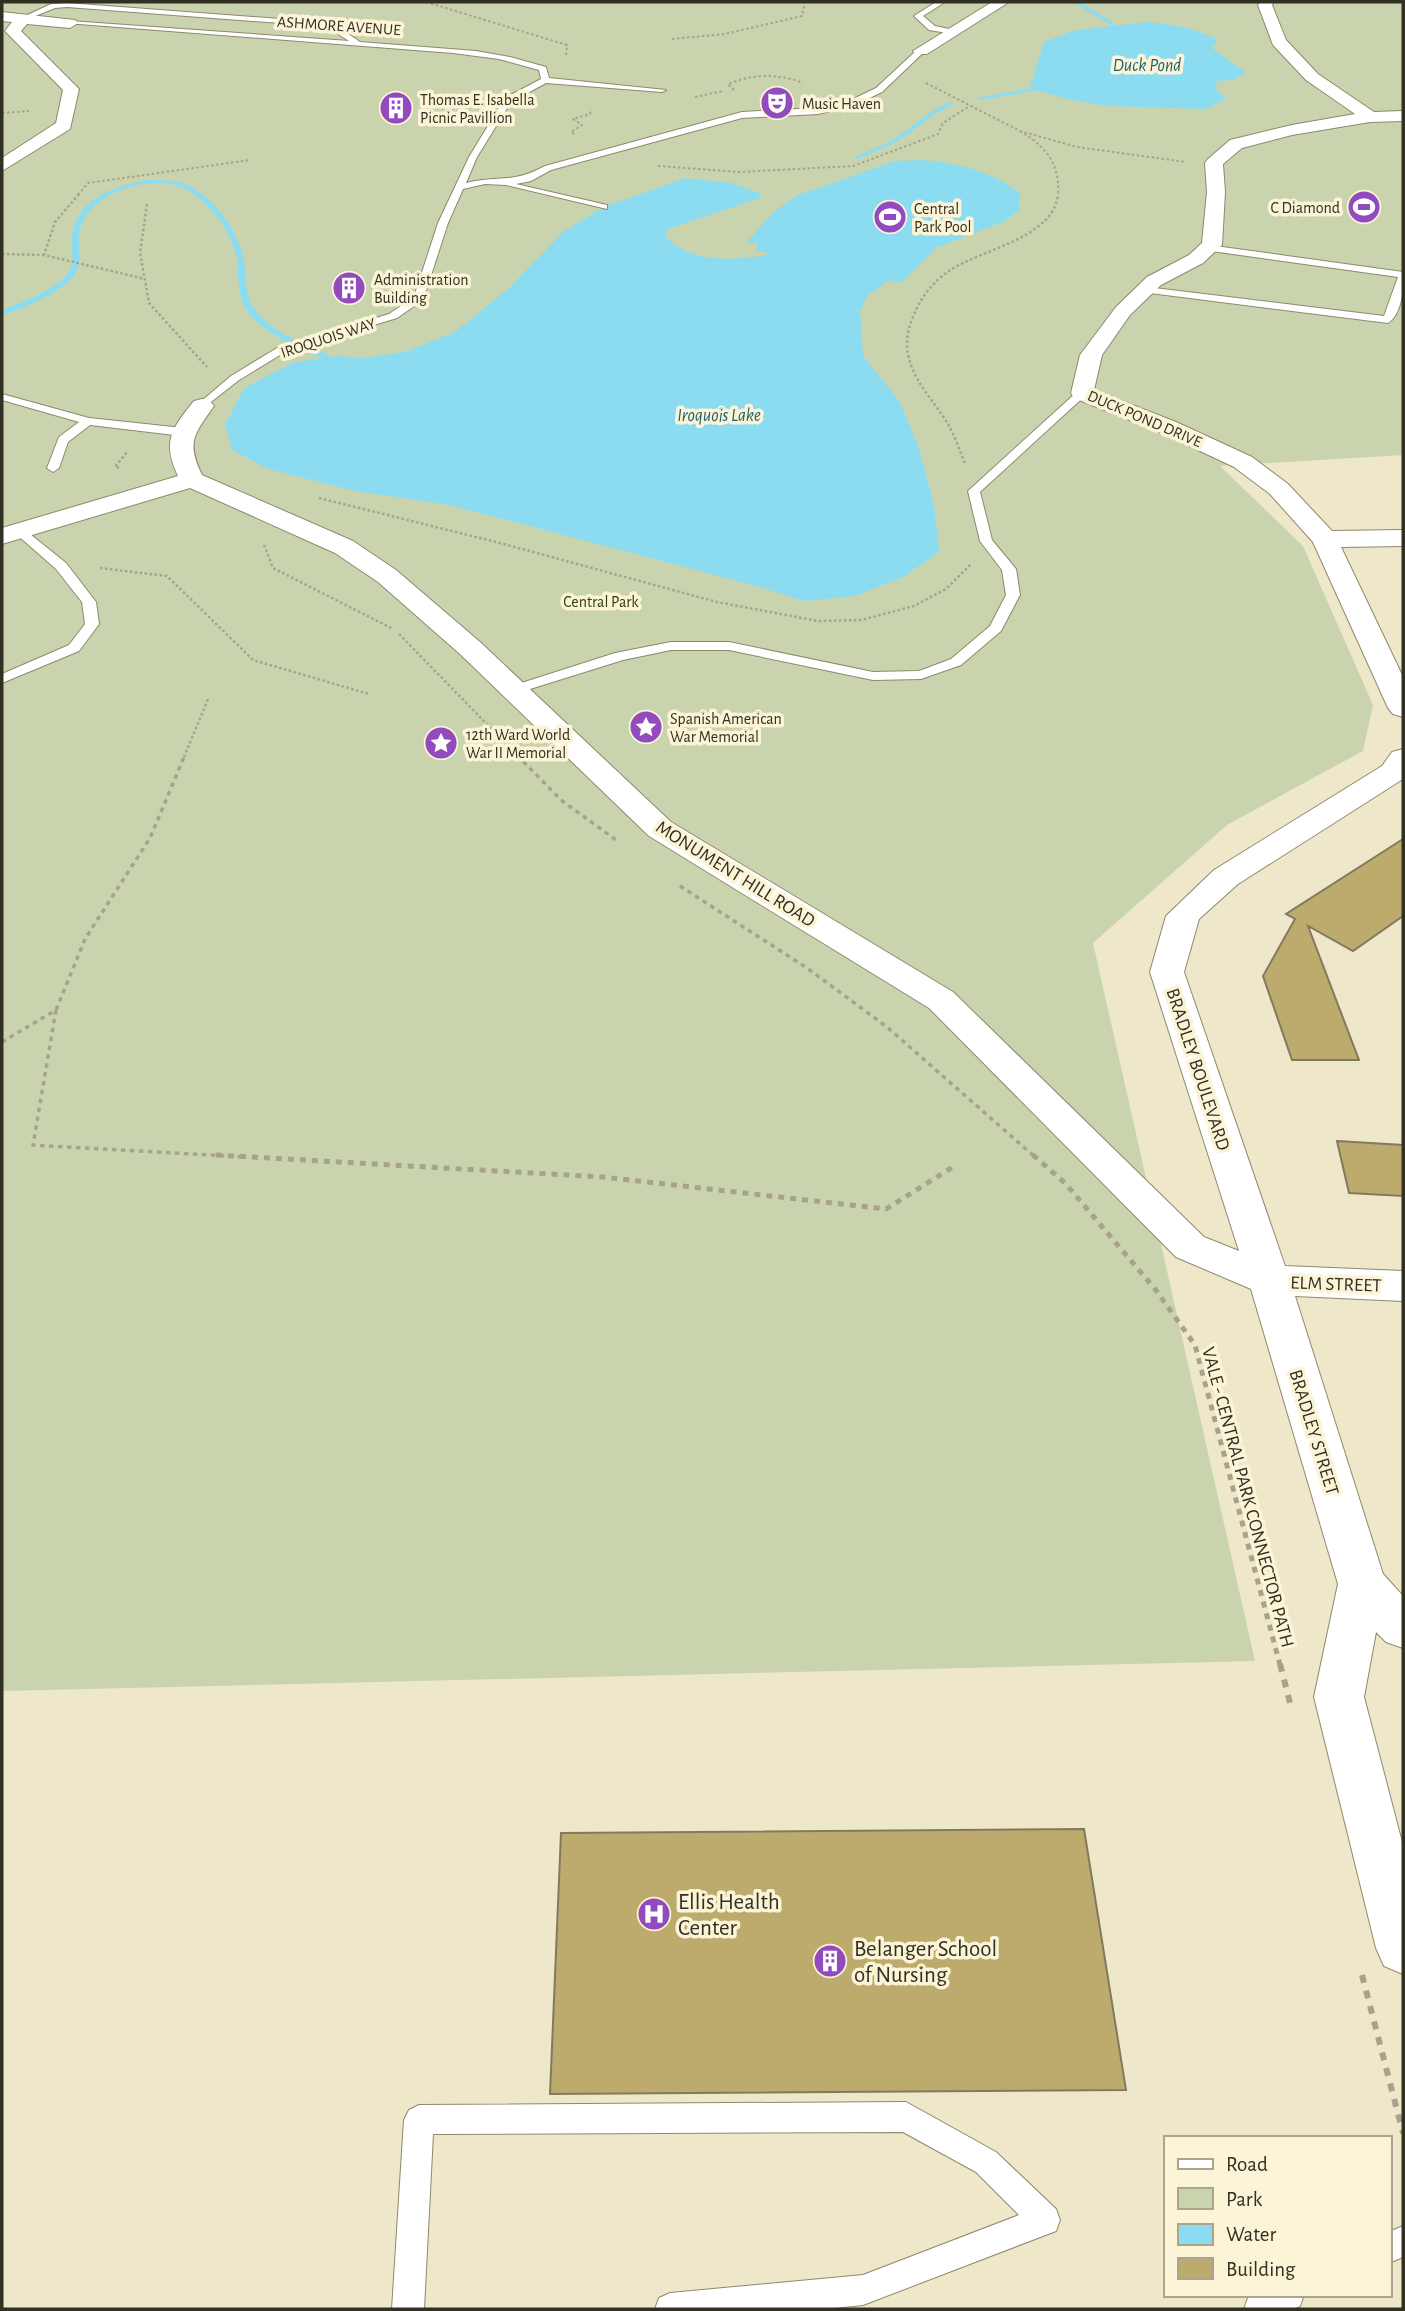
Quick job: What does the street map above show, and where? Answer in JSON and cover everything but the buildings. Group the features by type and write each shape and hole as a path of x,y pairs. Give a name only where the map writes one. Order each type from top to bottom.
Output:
{"street":[{"path":"920,51 1002,2"},
{"path":"1262,3 1279,42 1312,76 1370,117"},
{"name":"ASHMORE AVENUE","path":"2,17 70,23"},
{"path":"2,166 64,125 71,89 13,32 23,19"},
{"path":"1208,248 1212,245 1216,192 1214,163 1236,144 1292,130 1370,117 1403,116"},
{"name":"DUCK POND DRIVE","path":"1208,248 1146,290 1124,311 1091,355 1082,393 1168,427 1243,462 1279,489 1325,539"},
{"name":"IROQUOIS WAY","path":"183,432 202,406"},
{"path":"11,533 179,483 179,455 183,432"},
{"name":"MONUMENT HILL ROAD","path":"179,483 345,547 387,576 514,690 660,829 941,1000 1191,1247 1269,1280"},
{"path":"1403,538 1325,539 1403,708"},
{"name":"BRADLEY BOULEVARD","path":"1269,1280 1167,972 1183,916 1226,877 1393,772 1403,758"},
{"name":"ELM STREET","path":"1269,1280 1403,1286"},
{"name":"BRADLEY STREET","path":"1269,1280 1362,1584 1403,1628"},
{"name":"BRADLEY STREET","path":"1362,1584 1339,1697 1403,1948"}],"lane":[{"path":"941,2 918,16 932,28 951,32"},
{"path":"23,19 54,6 66,5 306,23 334,28 358,44"},
{"name":"ASHMORE AVENUE","path":"70,23 495,56 543,69 545,80 662,90"},
{"path":"503,183 528,179 548,167 742,115 818,111 850,104 879,90 920,51"},
{"name":"IROQUOIS WAY","path":"202,406 235,378 292,347 393,316 419,298 443,223 473,157 508,100 545,80"},
{"path":"460,187 485,181 503,183 604,207"},
{"path":"1146,290 1388,320 1403,277 1208,248"},
{"path":"514,690 620,656 671,646 729,646 873,676 921,675 956,662 996,628 1013,595 1009,569 986,541 974,491 1082,393"},
{"path":"2,397 88,421 183,432"},
{"path":"53,468 63,440 88,421"},
{"path":"2,680 74,648 92,624 89,602 61,566 11,533"},
{"path":"408,2309 419,2120 906,2117 986,2162 1045,2220 863,2290 813,2302 670,2309"},
{"path":"1259,2309 1285,2297"}],"path":[{"path":"426,2 567,45 566,58"},
{"path":"672,39 725,33 802,16 805,2"},
{"path":"900,71 1020,131 1049,149 1058,174 1061,197 1054,213 1031,232 951,268 931,285 915,310 907,340 911,369 948,425 974,491"},
{"path":"734,91 728,84 740,78 788,76 803,83"},
{"path":"593,105 590,114 573,119 582,125 571,132 586,141 569,150 669,167 739,172 853,166 938,134 943,123 968,107"},
{"path":"1020,131 1077,147 1163,160 1214,163"},
{"path":"44,255 55,222 88,183 250,160"},
{"path":"147,204 140,253 149,303 208,368"},
{"path":"2,254 44,255 145,279"},
{"path":"144,427 116,467 137,470 179,483"},
{"path":"318,498 463,531 682,594 785,617 844,622 883,615 923,603 951,585 969,568 986,541"},
{"path":"262,543 273,568 319,594 395,630 561,800 626,847"},
{"path":"88,567 167,576 253,660 369,694"},
{"path":"209,697 150,838 85,940 56,1010 33,1145 603,1177 886,1209 956,1165"},
{"name":"VALE - CENTRAL PARK CONNECTOR PATH","path":"669,878 807,968 887,1027 1065,1183 1155,1289 1195,1345 1291,1706"},
{"path":"2,1042 56,1010"},
{"path":"1361,1973 1403,2133"}],"green space":[{"name":"Central Park","path":"2,2 1403,2 1403,455 1220,466 1303,546 1373,705 1363,751 1227,825 1093,943 1255,1661 2,1691"}],"water":[{"name":"Duck Pond","path":"1147,22 1183,27 1218,40 1212,48 1246,73 1232,80 1216,81 1217,90 1226,99 1206,109 1107,106 1067,99 1030,88 1044,42 1076,30"},
{"name":"Iroquois Lake","path":"924,160 975,170 998,179 1020,193 1019,210 1005,221 936,248 901,283 889,280 867,296 860,312 863,356 900,402 919,448 934,505 939,552 903,577 855,596 804,601 450,505 355,491 268,469 232,450 225,425 244,388 294,362 339,356 362,358 405,352 455,332 508,289 564,231 604,207 685,178 732,183 762,194 760,198 668,229 665,236 688,252 701,256 729,259 757,256 770,254 756,250 758,243 746,242 774,212 796,196 895,161"}],"waterway":[{"path":"1076,2 1113,24"},
{"path":"980,98 1036,89"},
{"path":"856,158 895,141 934,112 952,103"},
{"path":"2,313 67,280 74,269 77,228 93,203 119,188 134,184 180,184 194,191 230,230 241,261 245,298 254,314 284,337 327,358"}],"place":[{"name":"Music Haven","path":"777,103"},
{"name":"Thomas E. Isabella Picnic Pavillion","path":"396,108"},
{"name":"C Diamond","path":"1364,207"},
{"name":"Central Park Pool","path":"890,217"},
{"name":"Administration Building","path":"349,288"},
{"name":"Spanish American War Memorial","path":"646,727"},
{"name":"12th Ward World War II Memorial","path":"441,743"},
{"name":"Ellis Health Center","path":"654,1914"},
{"name":"Belanger School of Nursing","path":"830,1961"}]}
